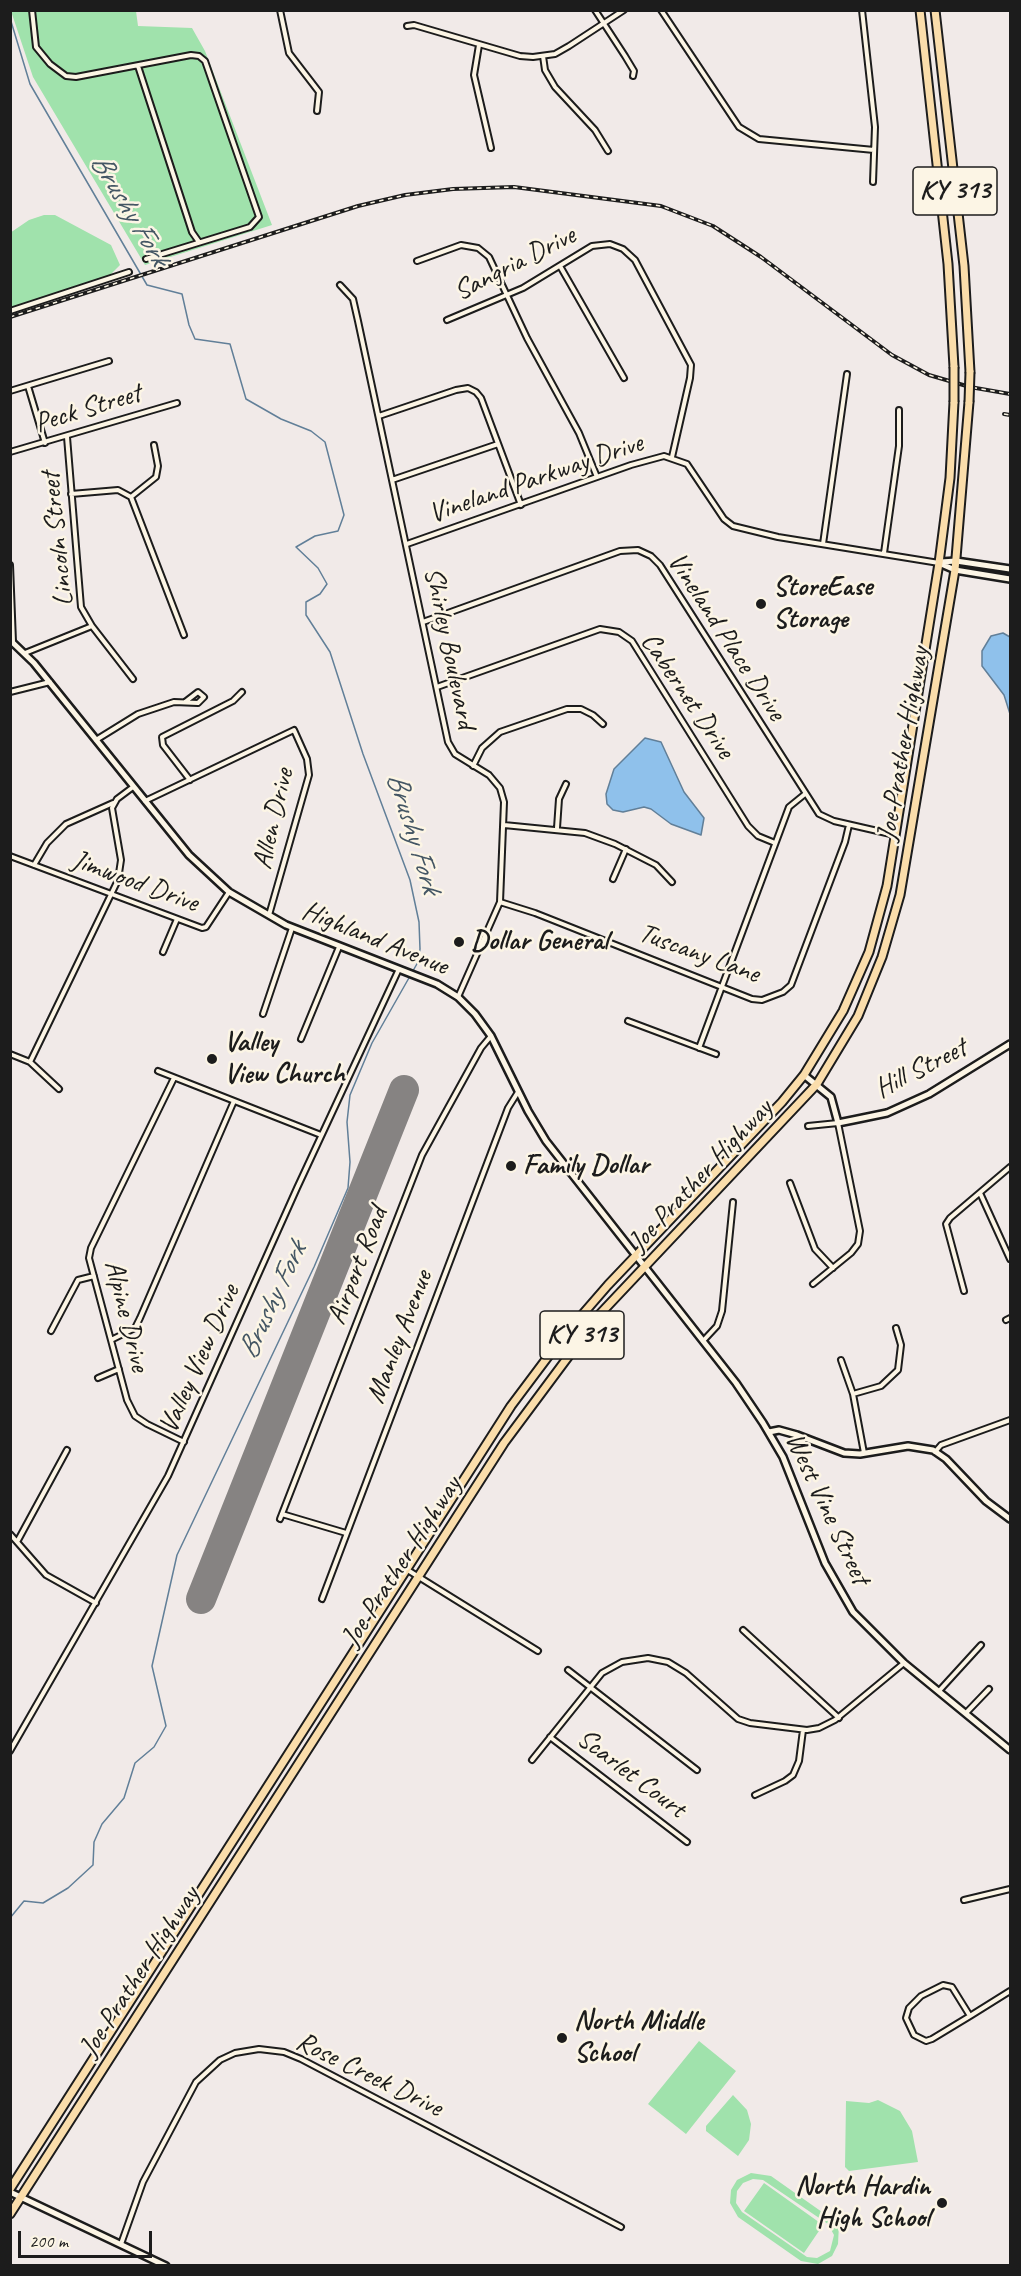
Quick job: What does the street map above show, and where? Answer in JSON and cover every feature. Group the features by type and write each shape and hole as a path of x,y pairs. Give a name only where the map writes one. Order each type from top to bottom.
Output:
{"highway":[{"name":"Joe Prather Highway","path":"10,2190 405,1569 483,1448 535,1373 586,1310 635,1255 766,1121 804,1075 839,1018 863,968 883,904 939,563 950,478 954,367 948,264 920,10"},
{"name":"Joe Prather Highway","path":"10,2214 504,1443 600,1314 817,1084 858,1016 891,930 900,895 955,570 969,402 970,372 964,266 935,10"}],"main road":[{"path":"939,563 956,561 1011,569"},
{"path":"939,563 955,570 1011,579"},
{"name":"Highland Avenue","path":"12,641 50,682 189,855 229,892 268,917 292,928 419,976 458,997 475,1014 491,1036 518,1092 557,1155 703,1341"},
{"name":"Hill Street","path":"838,1123 879,1116 904,1106 929,1094 1011,1044"},
{"path":"804,1075 817,1084 834,1102 838,1123"},
{"name":"West Vine Street","path":"703,1341 769,1432 783,1457 818,1547 836,1586 862,1622 904,1664 1011,1750"},
{"path":"769,1432 779,1430 797,1435 844,1453 864,1453 908,1446 936,1452 952,1464 986,1501 1011,1519"},
{"path":"10,2190 21,2198 166,2265"}],"street":[{"path":"32,10 36,47 60,73 76,77 191,55 200,56 205,61 259,217 250,227 146,259"},
{"path":"280,10 289,53 319,92 317,111"},
{"path":"595,10 626,56 634,71 633,76"},
{"path":"407,26 414,25 520,56 543,56 569,46 624,10"},
{"path":"661,10 740,127 759,139 874,150"},
{"path":"862,10 875,127 873,182"},
{"path":"479,45 474,59 474,75 491,148"},
{"path":"543,56 545,70 555,87 595,130 608,151"},
{"path":"138,66 192,232 199,242"},
{"name":"Sangria Drive","path":"447,320 508,294 561,266 592,246 604,243 616,245 635,260 691,364 690,378 672,457"},
{"path":"417,261 456,246 478,248 494,263 526,338 579,433 597,477"},
{"path":"561,266 624,378"},
{"path":"10,310 129,272"},
{"name":"Shirley Boulevard","path":"340,285 353,299 448,742 455,754 489,775 500,788 504,802 500,902 458,997"},
{"path":"10,391 109,361"},
{"path":"823,544 847,374"},
{"path":"28,386 45,443"},
{"path":"379,416 456,390 472,389 481,398 521,505"},
{"name":"Peck Street","path":"10,452 177,403"},
{"path":"884,553 899,446 899,410"},
{"name":"Lincoln Street","path":"67,437 79,599 92,626 134,679"},
{"path":"393,480 498,444"},
{"path":"131,496 148,485 158,472 153,445"},
{"name":"Vineland Parkway Drive","path":"407,544 654,457 672,457 692,470 724,519 733,526 761,534 939,563"},
{"path":"71,494 117,490 131,496 183,635"},
{"name":"Vineland Place Drive","path":"423,622 620,551 638,550 651,556 660,565 819,814 834,821 895,835"},
{"path":"10,565 12,641"},
{"path":"25,653 92,626"},
{"name":"Cabernet Drive","path":"437,687 600,629 619,632 632,641 748,826 758,836 776,843"},
{"path":"10,692 50,682"},
{"path":"96,740 131,716 174,702 198,704 204,698 198,692 185,702"},
{"path":"144,801 190,780 165,749 162,737 233,701 242,692"},
{"path":"473,766 482,748 500,732 567,709 581,709 593,715 603,724"},
{"name":"Allen Drive","path":"190,780 294,730 307,759 309,775 268,917"},
{"path":"557,828 559,799 566,784"},
{"path":"34,865 47,843 66,824 114,803 133,787"},
{"path":"699,1048 789,807 805,794"},
{"path":"30,1062 112,895 121,867 112,819 114,803"},
{"path":"504,825 557,828 585,833 626,849 656,865 672,882"},
{"name":"Tuscany Lane","path":"500,902 535,913 721,987 762,1000 783,992 791,985 845,842 849,825"},
{"path":"613,879 626,849"},
{"name":"Jimwood Drive","path":"10,856 177,920 206,927 229,892"},
{"path":"163,952 177,920"},
{"path":"263,1014 292,928"},
{"path":"301,1039 339,947"},
{"name":"Valley View Drive","path":"10,1751 159,1494 321,1135 402,970"},
{"path":"628,1021 716,1054"},
{"name":"Airport Road","path":"280,1519 423,1155 481,1048 491,1036"},
{"path":"10,1054 30,1062 58,1089"},
{"path":"158,1071 321,1135"},
{"name":"Alpine Drive","path":"174,1078 91,1248 89,1258 127,1400 135,1416 184,1442"},
{"name":"Manley Avenue","path":"322,1599 508,1108 518,1092"},
{"path":"111,1340 135,1328 234,1101"},
{"path":"808,1126 838,1123 860,1231 858,1244 813,1284"},
{"path":"964,1291 946,1224 1011,1167"},
{"path":"790,1183 815,1249 833,1268"},
{"path":"980,1192 1011,1259"},
{"path":"703,1341 717,1326 722,1311 733,1202"},
{"path":"51,1330 78,1280 94,1276"},
{"path":"853,1394 881,1386 898,1371 901,1355 896,1328"},
{"path":"841,1360 853,1394 864,1453"},
{"path":"98,1378 119,1369"},
{"path":"936,1452 941,1445 1011,1420"},
{"path":"17,1542 67,1450"},
{"path":"282,1514 346,1533"},
{"path":"10,1534 52,1579 96,1603"},
{"path":"405,1569 538,1651"},
{"path":"743,1630 839,1718"},
{"path":"938,1691 981,1645"},
{"path":"532,1760 606,1670 622,1662 641,1658 661,1660 680,1669 738,1719 750,1723 803,1730 819,1728 839,1718 904,1664"},
{"path":"568,1670 697,1770"},
{"path":"966,1713 989,1689"},
{"path":"755,1795 777,1786 793,1775 799,1761 803,1730"},
{"name":"Scarlet Court","path":"550,1737 687,1842"},
{"path":"964,1900 1011,1889"},
{"path":"970,2016 952,1987 943,1985 921,1996 909,2008 906,2018 914,2035 926,2041 970,2016 1011,1991"},
{"name":"Rose Creek Drive","path":"121,2245 143,2182 196,2082 220,2060 259,2049 284,2052 301,2059 621,2227"}],"green space":[{"path":"11,11 136,11 138,26 192,28 205,51 272,225 145,265 33,77"},
{"path":"44,215 55,215 111,245 120,265 105,280 11,310 10,233 29,220"},
{"path":"699,2041 736,2071 686,2134 648,2104"},
{"path":"733,2095 747,2110 751,2124 749,2140 738,2156 706,2131 706,2126"},
{"path":"878,2100 900,2111 912,2131 918,2162 849,2171 845,2167 846,2101 869,2103"},
{"path":"751,2173 771,2176 839,2224 838,2244 832,2256 818,2264 801,2261 738,2217 730,2203 731,2190 737,2180","holes":["753,2179 763,2180 828,2224 834,2235 830,2251 817,2258 807,2257 742,2212 736,2203 737,2191 743,2183"]},
{"path":"764,2183 823,2225 804,2253 744,2211"}],"water":[{"path":"1003,633 1010,637 1010,714 1004,695 982,666 982,651 991,636"},
{"path":"645,738 661,742 684,792 704,818 701,835 671,824 651,809 644,807 623,812 613,810 607,804 606,794 614,769"}],"waterway":[{"name":"Brushy Fork","path":"10,18 30,84 147,285 182,294 189,325 195,339 230,344 246,399 281,419 311,431 325,442 344,515 338,531 315,536 296,547 318,568 327,584 320,594 306,602 306,615 330,652 363,754 410,880 419,922 420,949 418,962 372,1043 350,1095 347,1122 350,1162 348,1188 314,1267 177,1555 152,1666 166,1726 154,1747 135,1763 124,1798 102,1824 94,1842 93,1865 68,1888 43,1903 24,1901 10,1918"}],"runway":[{"path":"201,1599 404,1090"}],"railway":[{"path":"10,317 358,206 405,195 453,189 514,187 661,206 713,226 761,257 892,355 929,375 970,387 1010,394"},
{"path":"1004,414 1010,415"}],"place":[{"name":"StoreEase Storage","path":"761,604"},
{"name":"Dollar General","path":"459,942"},
{"name":"Valley View Church","path":"212,1059"},
{"name":"Family Dollar","path":"511,1166"},
{"name":"North Middle School","path":"562,2038"},
{"name":"North Hardin High School","path":"942,2203"}]}
